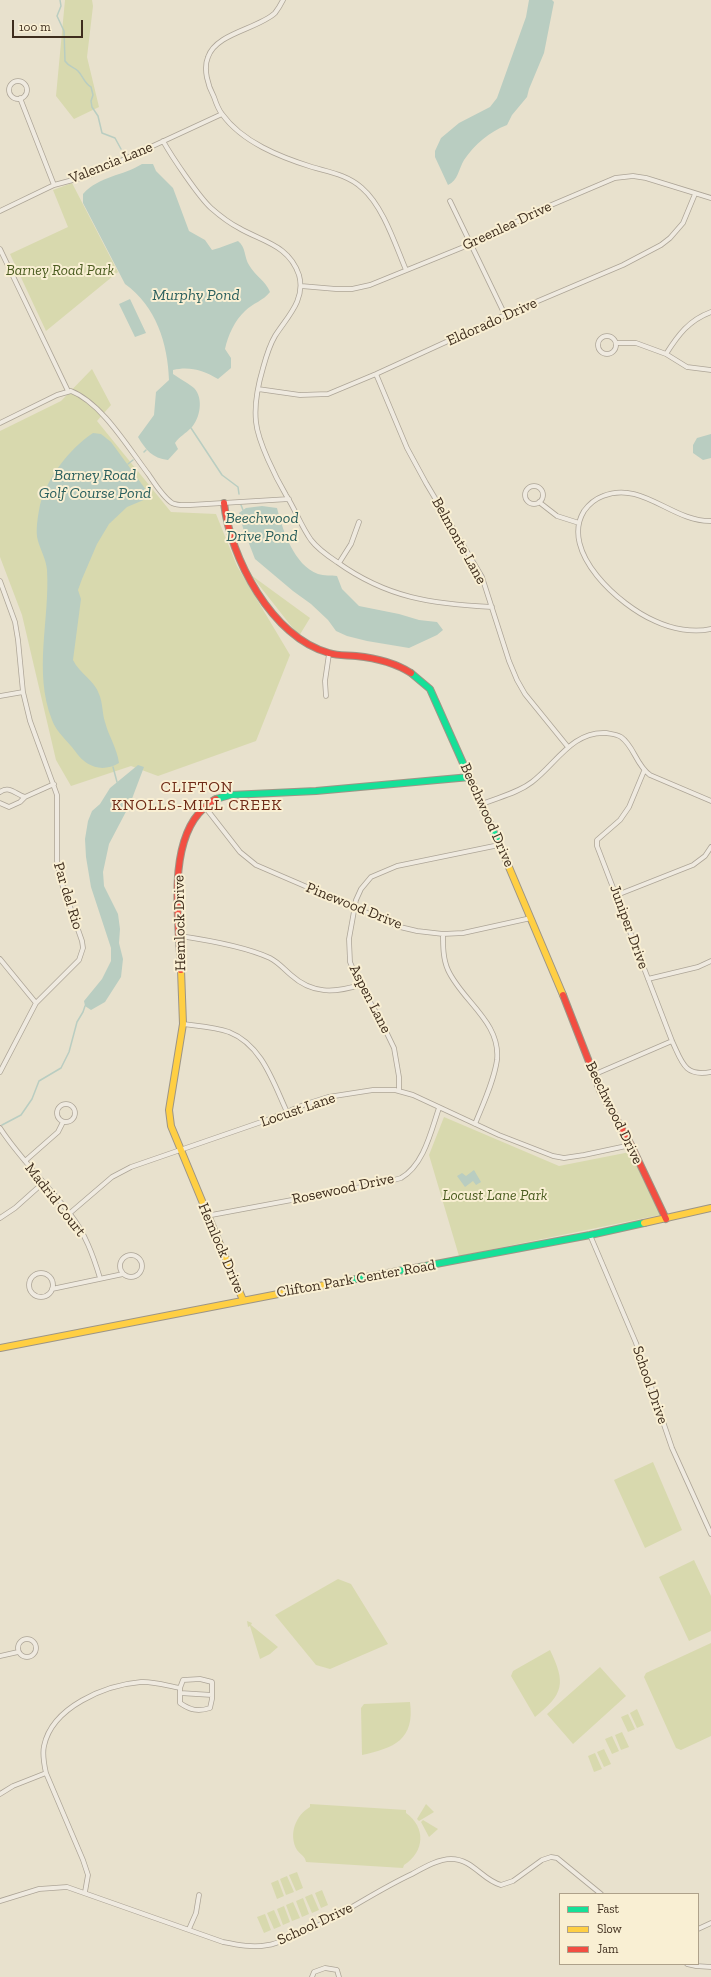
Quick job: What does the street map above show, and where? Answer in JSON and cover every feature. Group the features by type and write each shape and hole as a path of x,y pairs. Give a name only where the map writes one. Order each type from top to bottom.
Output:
{"street":[{"path":"283,0 275,12 263,21 218,44 208,56 206,72 210,91 222,114 247,137 256,143 302,164 342,176 362,188 371,197 378,208 406,270"},
{"path":"18,80 23,82 27,91 25,96 20,98 15,98 9,91 13,82 18,80"},
{"path":"20,98 54,185"},
{"name":"Valencia Lane","path":"0,211 54,185 88,176 222,114"},
{"path":"163,141 209,206 239,228 264,239 282,250 294,264 301,286 298,300 294,309 270,346 258,389 256,408 258,433 273,470 312,541 339,563 379,588 400,595 448,605 492,607"},
{"name":"Greenlea Drive","path":"301,286 352,289 370,285 471,244 555,203 615,178 633,176 646,178 711,198"},
{"name":"Eldorado Drive","path":"258,389 300,395 321,395 338,390 505,315 623,265 661,245 670,238 683,223 695,194"},
{"path":"450,201 505,315"},
{"path":"0,249 68,391"},
{"path":"666,354 680,332 692,322 711,312"},
{"path":"604,336 613,338 616,343 614,351 609,354 603,353 598,347 600,339 604,336"},
{"path":"616,343 636,343 666,354 687,367 711,370"},
{"name":"Belmonte Lane","path":"376,374 407,448 426,483 475,564 492,607 509,661 517,680 525,694 568,747"},
{"path":"0,423 68,391 76,393 85,399 109,422 159,489 172,503 184,505 289,498"},
{"path":"539,502 542,498 541,490 534,486 529,487 525,492 526,500 530,503 539,502 557,516 579,523"},
{"path":"711,521 690,519 637,495 620,491 599,498 590,504 579,523 578,536 580,549 587,564 635,611 655,621 678,628 689,630 711,629"},
{"name":"Beechwood Drive","path":"224,503 228,529 240,559 262,597 293,635 309,647 329,654 372,658 394,664 417,676 430,689 482,804 557,978 593,1075 631,1145 666,1219"},
{"path":"339,563 351,544 359,522"},
{"name":"Par del Rio","path":"0,581 15,622 23,692 33,730 54,784 58,800 56,861 83,948 82,955 76,965 36,1003 0,1072"},
{"path":"326,696 324,681 329,654"},
{"path":"0,696 23,692"},
{"path":"482,804 520,790 532,782 568,747 577,741 595,734 616,734 627,742 644,771 711,801"},
{"name":"Juniper Drive","path":"644,771 629,807 620,820 597,840 600,854 672,1041 683,1065 691,1072 711,1072"},
{"name":"Hemlock Drive","path":"243,1300 206,1216 180,1151 171,1126 169,1110 183,1024 178,896 180,856 191,821 213,800 230,795 316,791 470,777"},
{"path":"0,803 9,808 20,802 25,797 54,784"},
{"path":"0,792 4,789 10,789 25,797"},
{"name":"Pinewood Drive","path":"205,807 240,852 256,865 400,927 443,934 486,929 531,918"},
{"name":"Aspen Lane","path":"398,1091 399,1077 394,1048 381,1021 352,970 348,953 355,907 361,889 371,877 397,866 500,845"},
{"path":"617,895 693,865 705,856 711,847"},
{"path":"443,934 444,956 448,970 462,992 478,1010 490,1028 496,1044 497,1060 475,1124"},
{"path":"180,936 210,941 268,957 298,982 312,988 340,991 360,985"},
{"path":"0,959 36,1003"},
{"path":"648,979 698,966 711,961"},
{"path":"183,1024 227,1032 253,1047 268,1072 287,1112"},
{"path":"593,1075 672,1041"},
{"name":"Locust Lane","path":"70,1213 89,1196 122,1172 328,1097 373,1090 398,1091 499,1135 554,1156 564,1158 631,1145"},
{"path":"68,1104 74,1107 75,1116 69,1122 63,1122 59,1119 57,1111 60,1106 68,1104"},
{"name":"Rosewood Drive","path":"206,1216 383,1183 400,1178 408,1173 423,1153 439,1108"},
{"path":"25,1161 58,1132 63,1122"},
{"name":"Madrid Court","path":"0,1128 42,1183 70,1213 87,1241 100,1278"},
{"path":"0,1218 15,1208 42,1183"},
{"name":"Clifton Park Center Road","path":"0,1348 243,1300 590,1235 711,1208"},
{"name":"School Drive","path":"590,1235 636,1343 672,1448 711,1534"},
{"path":"52,1289 52,1281 46,1274 35,1274 30,1281 30,1289 35,1296 44,1296 52,1289 100,1278 123,1274 130,1277 138,1274 142,1267 139,1259 131,1255 123,1258 120,1266 123,1274"},
{"path":"0,1656 18,1652 25,1657 31,1656 36,1650 35,1644 28,1639 23,1640 18,1646 18,1652"},
{"path":"200,1679 212,1682 212,1695 210,1708 203,1710 190,1710 180,1703 180,1691 183,1680 200,1679"},
{"path":"85,1892 88,1875 46,1773 43,1759 44,1746 58,1718 73,1707 100,1693 116,1687 142,1682 180,1691 212,1695"},
{"path":"0,1794 13,1786 46,1773"},
{"name":"School Drive","path":"0,1901 47,1887 67,1887 237,1945 269,1945 317,1926 394,1882 435,1863 450,1859 464,1860 487,1879 501,1885 523,1876 546,1858 557,1858 600,1893"},
{"path":"189,1929 196,1913 199,1895"},
{"path":"699,1929 711,1923"},
{"path":"692,1965 711,1967"},
{"path":"312,1977 314,1972 325,1968 337,1970 339,1977"}],"green space":[{"path":"65,0 92,0 93,6 87,57 99,107 74,119 56,96"},
{"name":"Barney Road Park","path":"72,183 118,272 46,331 10,254 68,227 53,190"},
{"path":"92,369 111,405 97,421 171,512 216,514 237,566 290,655 256,741 158,776 131,766 71,786 56,760 22,615 0,557 0,431 61,401"},
{"path":"251,575 310,618 299,636"},
{"name":"Locust Lane Park","path":"444,1117 559,1166 630,1152 660,1215 459,1256 429,1155"},
{"path":"653,1462 682,1530 645,1548 614,1480"},
{"path":"694,1560 711,1596 711,1631 689,1641 659,1577"},
{"path":"338,1579 351,1584 388,1644 330,1669 316,1665 275,1615"},
{"path":"247,1621 252,1623 251,1625 278,1647 270,1654 260,1659 250,1626 248,1627"},
{"path":"711,1643 711,1736 681,1750 676,1748 644,1677 646,1673"},
{"path":"550,1650 558,1671 560,1680 559,1687 557,1694 552,1701 535,1717 511,1676 513,1671"},
{"path":"600,1667 626,1696 573,1744 547,1714"},
{"path":"410,1702 411,1715 409,1725 405,1734 400,1740 384,1749 362,1755 361,1708 364,1704"},
{"path":"637,1709 644,1725 637,1728 630,1713"},
{"path":"628,1714 635,1729 628,1732 621,1717"},
{"path":"622,1732 629,1747 621,1750 615,1735"},
{"path":"612,1736 619,1751 612,1754 605,1739"},
{"path":"604,1749 611,1764 604,1767 597,1752"},
{"path":"595,1753 602,1769 594,1772 588,1756"},
{"path":"310,1804 406,1810 406,1813 413,1819 420,1832 419,1847 411,1860 404,1865 403,1868 306,1862 294,1844 293,1831 297,1820 305,1810 310,1807"},
{"path":"426,1804 434,1812 419,1821 417,1819"},
{"path":"423,1820 438,1829 429,1837 421,1822"},
{"path":"297,1872 303,1888 296,1891 289,1875"},
{"path":"287,1876 294,1892 286,1895 280,1879"},
{"path":"278,1880 284,1896 277,1899 271,1883"},
{"path":"322,1890 328,1905 321,1908 315,1893"},
{"path":"312,1894 319,1910 312,1913 305,1897"},
{"path":"303,1898 309,1914 302,1917 296,1901"},
{"path":"293,1902 300,1918 292,1921 286,1905"},
{"path":"284,1906 290,1922 283,1925 277,1909"},
{"path":"274,1910 281,1926 274,1929 267,1913"},
{"path":"265,1914 271,1930 264,1933 257,1917"}],"water":[{"path":"529,0 552,0 554,2 544,53 527,97 512,115 507,125 488,135 473,149 464,160 454,181 448,185 435,157 435,151 441,138 459,123 490,107 497,98 526,17"},
{"name":"Murphy Pond","path":"142,164 153,164 156,171 173,188 189,231 205,240 212,250 238,241 241,243 249,265 270,292 245,311 235,323 225,349 231,358 231,368 218,379 207,373 196,370 185,368 173,370 173,374 194,388 197,392 200,408 194,424 175,443 178,449 168,460 162,459 150,453 138,437 154,415 156,392 169,380 163,340 145,303 125,284 83,203 83,194 96,183"},
{"path":"130,299 146,333 135,337 119,304"},
{"name":"Barney Road Golf Course Pond","path":"93,433 101,434 111,442 149,494 146,499 127,507 109,524 97,544 78,590 81,599 73,660 97,689 105,722 117,752 119,763 106,768 95,767 79,757 54,724 46,702 43,664 47,570 37,533 40,505 48,484 60,464 84,439"},
{"path":"711,434 711,458 703,460 693,453 693,445 697,438"},
{"name":"Beechwood Drive Pond","path":"262,506 277,508 286,537 302,563 310,570 318,574 337,576 342,589 359,606 399,614 419,620 437,622 443,630 437,635 409,648 367,641 347,636 336,631 328,620 311,604 255,559 239,513 246,508"},
{"path":"138,765 144,767 130,804 109,844 103,872 104,886 118,914 120,929 119,943 123,959 121,977 105,1002 91,1010 85,1006 84,1001 102,979 111,961 111,948 91,887 86,857 85,839 88,821 92,811 100,804 110,788"},
{"path":"474,1170 481,1182 476,1185 473,1181 465,1187 457,1176 462,1173 466,1176"}],"waterway":[{"path":"60,0 61,6 57,16 64,31 65,61 68,65 78,71 87,84 91,87 93,95 91,101 92,107 98,116 102,133 115,138 121,149"},
{"path":"191,428 222,475 238,487 239,494"},
{"path":"128,464 133,460"},
{"path":"241,505 243,510"},
{"path":"113,767 117,782"},
{"path":"2,1125 21,1115 32,1099 39,1081 61,1068 69,1052 77,1022 85,1006"}],"traffic: fast":[{"path":"411,673 430,689 503,853"},
{"path":"216,799 230,795 316,791 470,777"},
{"path":"340,1282 590,1235 644,1223"}],"traffic: slow":[{"path":"503,853 563,995"},
{"path":"181,970 183,1024 169,1110 171,1126 243,1300"},
{"path":"644,1223 711,1208"},
{"path":"0,1348 340,1282"}],"traffic: jam":[{"path":"224,503 228,524 235,547 245,570 257,593 272,613 289,631 308,644 329,653 377,659 391,663 411,673"},
{"path":"181,970 177,907 179,862 184,841 192,823 204,808 216,799"},
{"path":"563,995 600,1090 631,1145 666,1219"}],"district":[{"name":"CLIFTON KNOLLS-MILL CREEK","path":"197,796"}]}
